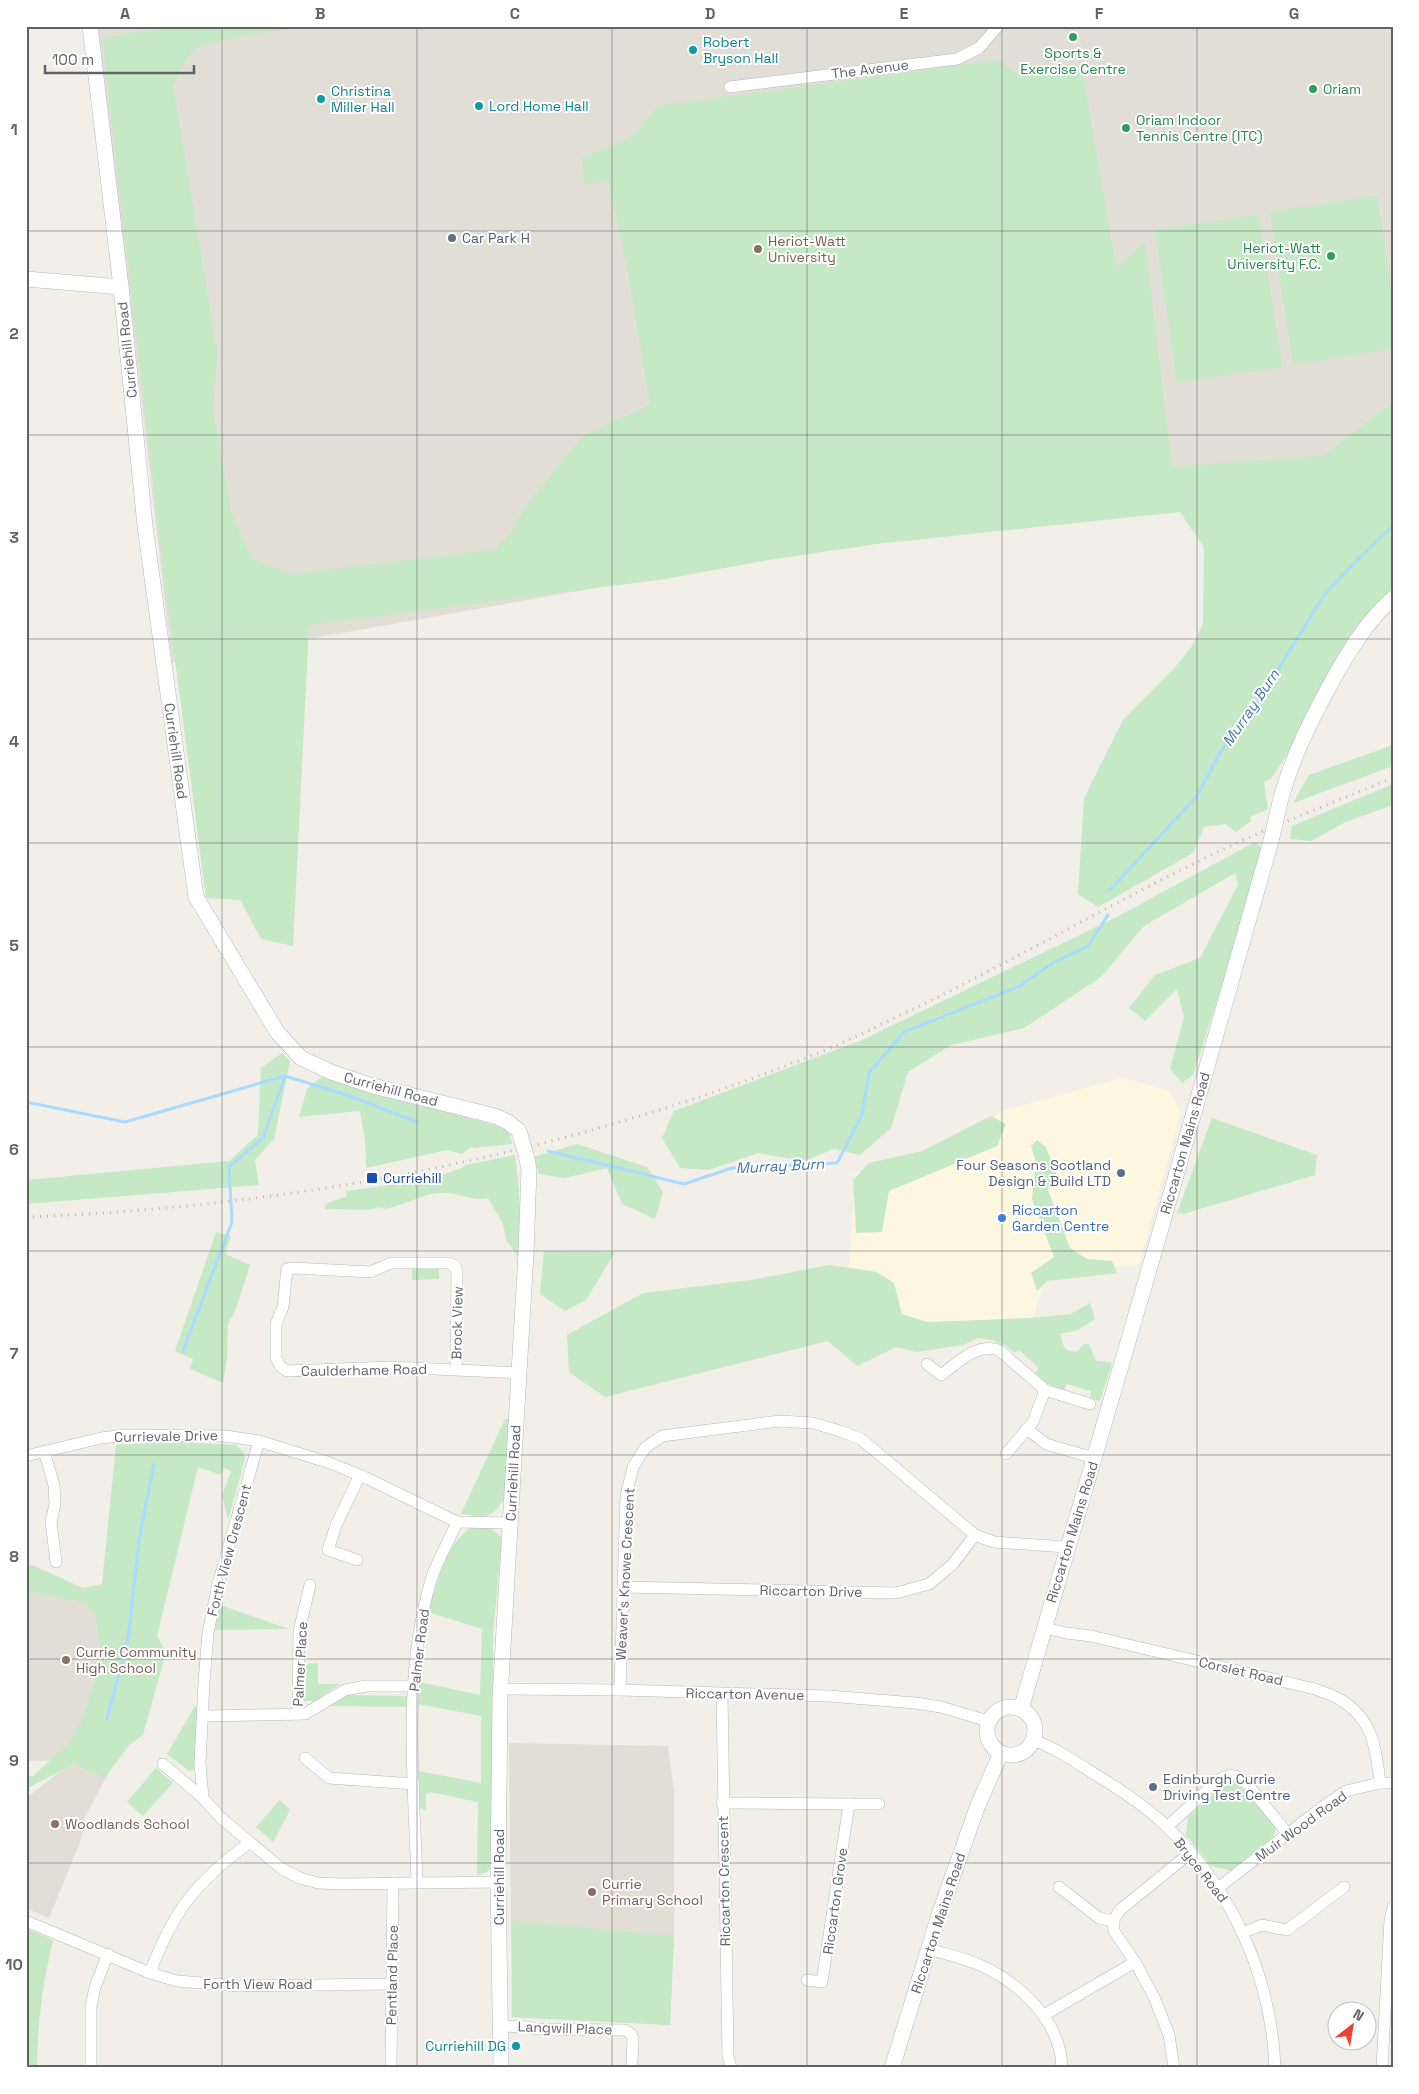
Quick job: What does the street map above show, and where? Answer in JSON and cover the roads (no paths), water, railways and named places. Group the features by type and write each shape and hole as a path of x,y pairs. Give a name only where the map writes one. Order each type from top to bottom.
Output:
{"street":[{"name":"Curriehill Road","path":"90,26 121,287 145,526 196,897 277,1032 301,1058 331,1072 373,1086 494,1116 508,1122 519,1131 529,1169 500,1690 498,1882 501,2068"},
{"name":"The Avenue","path":"730,87 957,59 979,48 998,26"},
{"path":"26,279 121,287"},
{"name":"Riccarton Mains Road","path":"1021,1709 1271,841 1288,776 1303,735 1344,659 1372,620 1393,598"},
{"name":"Brock View","path":"276,1358 276,1324 283,1307 287,1269 370,1272 391,1262 449,1263 455,1266 457,1272 456,1370"},
{"path":"927,1364 941,1375 976,1350 992,1348 999,1350 1045,1390 1090,1404"},
{"name":"Caulderhame Road","path":"276,1358 280,1366 288,1371 390,1367 519,1373"},
{"path":"1006,1454 1037,1416 1045,1390"},
{"name":"Weaver's Knowe Crescent","path":"620,1690 626,1496 632,1467 645,1448 662,1436 780,1420 813,1423 840,1430 861,1439 878,1452 975,1535 994,1542 1067,1548"},
{"path":"1027,1429 1046,1444 1094,1458"},
{"name":"Currievale Drive","path":"26,1456 126,1434 225,1436 258,1441"},
{"path":"258,1441 310,1455 360,1475 457,1522 510,1523"},
{"name":"Forth View Crescent","path":"203,1798 200,1763 206,1658 214,1599 258,1441"},
{"path":"44,1451 54,1484 55,1504 51,1522 56,1562"},
{"path":"356,1560 328,1550 336,1525 360,1475"},
{"name":"Palmer Road","path":"417,1882 412,1686 419,1629 431,1579 457,1522"},
{"name":"Riccarton Drive","path":"623,1586 896,1593 928,1584 952,1565 975,1535"},
{"name":"Palmer Place","path":"298,1714 299,1631 310,1585"},
{"name":"Corslet Road","path":"1044,1628 1091,1636 1306,1687 1343,1701 1364,1719 1376,1748 1380,1783"},
{"name":"Palmer Place","path":"204,1716 305,1714 345,1690 366,1686 412,1686"},
{"name":"Riccarton Avenue","path":"500,1690 620,1690 829,1696 916,1703 940,1707 988,1722"},
{"name":"Riccarton Crescent","path":"722,1694 722,1803 728,2055 731,2068"},
{"path":"1006,1707 1021,1709 1027,1713 1034,1726 1033,1740 1024,1752 1016,1755 1001,1753 990,1743 987,1736 988,1722 999,1710 1006,1707"},
{"name":"Bryce Road","path":"1033,1740 1061,1753 1126,1794 1167,1827 1218,1888 1242,1933 1255,1963 1266,1998 1275,2068"},
{"name":"Riccarton Mains Road","path":"892,2068 929,1949 978,1805 1001,1753"},
{"path":"305,1758 329,1778 414,1784"},
{"path":"162,1764 203,1798 221,1818 249,1843 282,1869 300,1878 318,1883 498,1882"},
{"path":"1167,1827 1218,1780 1228,1774 1236,1775 1244,1780 1288,1834"},
{"name":"Muir Wood Road","path":"1218,1888 1346,1791 1380,1783 1393,1783"},
{"path":"722,1803 879,1804"},
{"name":"Riccarton Grove","path":"807,1980 822,1982 849,1804"},
{"path":"150,1973 161,1942 177,1914 202,1881 249,1843"},
{"path":"1174,2068 1169,2035 1154,1997 1135,1962 1114,1932 1113,1921 1120,1910 1190,1853"},
{"name":"Pentland Place","path":"391,2068 393,1883"},
{"path":"1059,1887 1099,1918 1113,1921"},
{"path":"1242,1933 1262,1925 1287,1930 1344,1888"},
{"path":"1382,2068 1390,1920 1393,1907"},
{"name":"Forth View Road","path":"26,1921 150,1973 177,1982 209,1985 392,1984"},
{"path":"929,1949 979,1964 1025,1994 1044,2015 1057,2043 1062,2068"},
{"path":"91,2068 91,2007 95,1987 108,1954"},
{"path":"1044,2015 1135,1962"},
{"name":"Langwill Place","path":"500,2026 535,2029 625,2030 631,2034 633,2039 632,2062"}],"waterway":[{"name":"Murray Burn","path":"1110,890 1197,796 1221,751 1261,697 1324,595 1393,526"},
{"name":"Murray Burn","path":"548,1151 684,1184 732,1168 837,1163 862,1115 869,1073 904,1032 1020,986 1054,962 1088,946 1108,915"},
{"path":"26,1102 125,1122 285,1076 347,1095 417,1122"},
{"path":"183,1351 232,1222 229,1167 263,1138 285,1076"},
{"path":"107,1719 128,1640 139,1540 154,1464"}],"railway":[{"path":"26,1217 128,1211 229,1201 330,1187 431,1169 530,1146 629,1119 726,1088 845,1042 951,991 1205,858 1275,826 1393,778"}],"place":[{"name":"Sports & Exercise Centre","path":"1073,37"},
{"name":"Robert Bryson Hall","path":"693,50"},
{"name":"Oriam","path":"1313,89"},
{"name":"Christina Miller Hall","path":"321,99"},
{"name":"Lord Home Hall","path":"479,106"},
{"name":"Oriam Indoor Tennis Centre (ITC)","path":"1126,128"},
{"name":"Car Park H","path":"452,238"},
{"name":"Heriot-Watt University","path":"758,249"},
{"name":"Heriot-Watt University F.C.","path":"1331,256"},
{"name":"Four Seasons Scotland Design & Build LTD","path":"1121,1173"},
{"name":"Curriehill","path":"372,1178"},
{"name":"Riccarton Garden Centre","path":"1002,1218"},
{"name":"Currie Community High School","path":"66,1660"},
{"name":"Edinburgh Currie Driving Test Centre","path":"1153,1787"},
{"name":"Woodlands School","path":"55,1824"},
{"name":"Currie Primary School","path":"592,1892"},
{"name":"Curriehill DG","path":"516,2046"}]}
